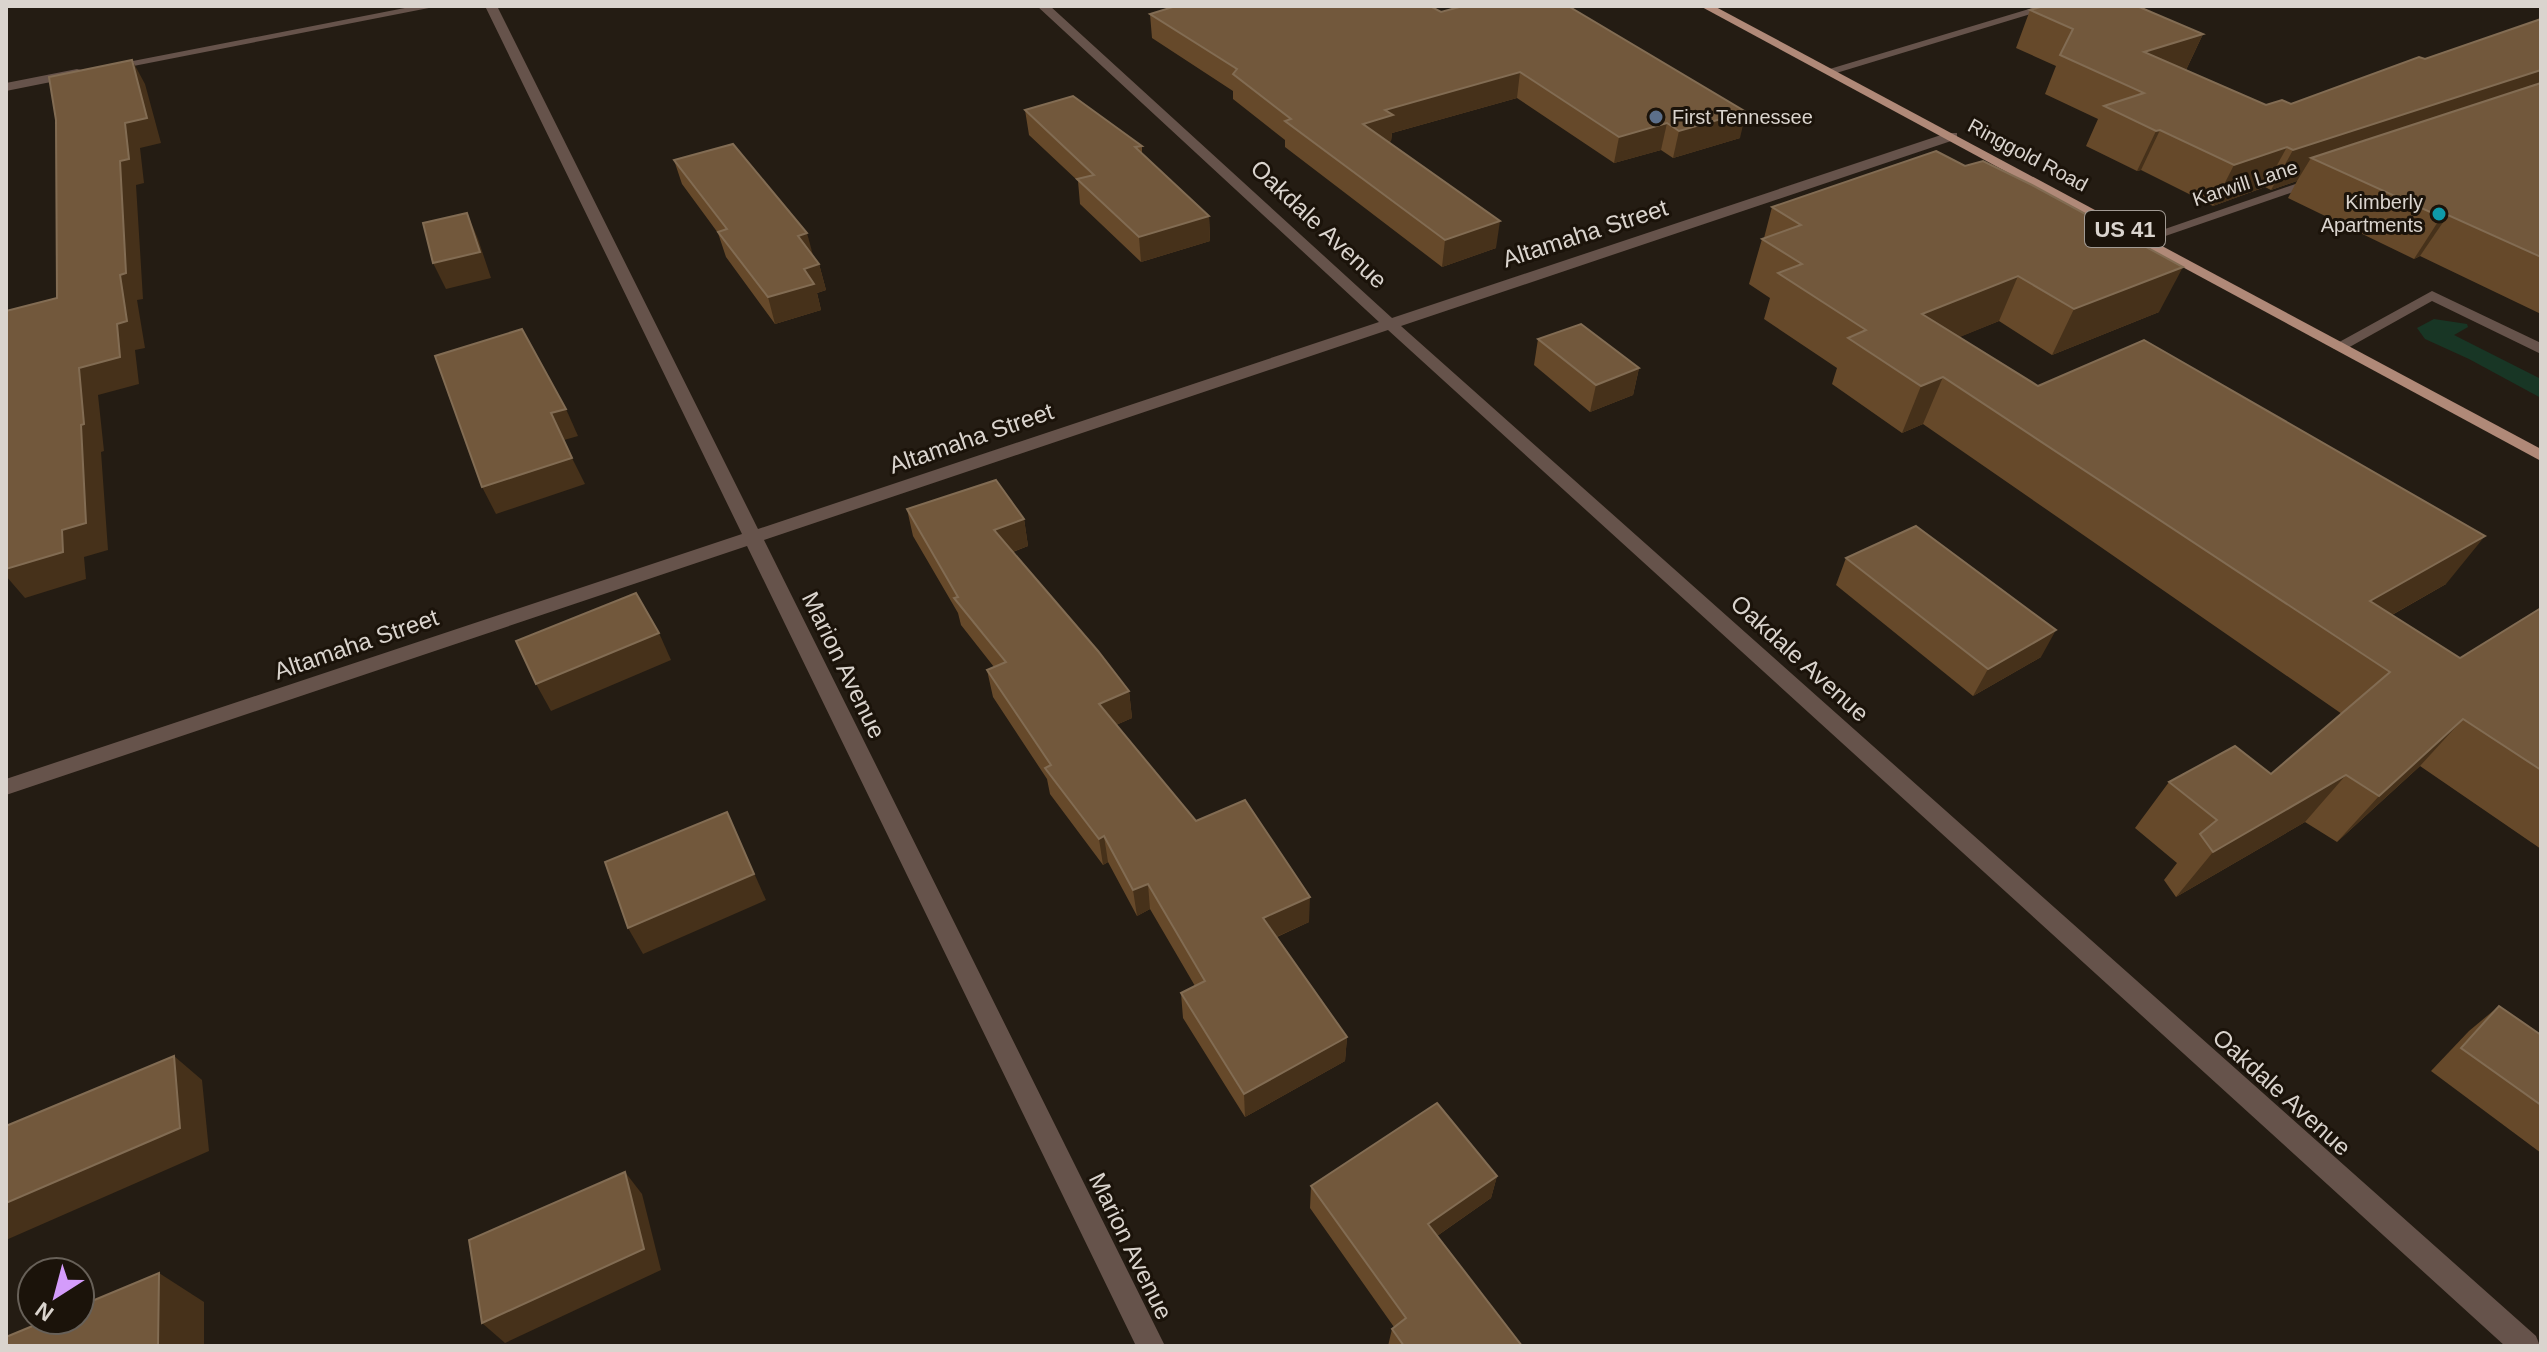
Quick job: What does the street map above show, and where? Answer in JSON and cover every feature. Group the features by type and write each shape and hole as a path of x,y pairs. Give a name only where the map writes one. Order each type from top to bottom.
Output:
{"main road":[{"name":"Ringgold Road","path":"1706,6 2541,456"}],"street":[{"path":"6,87 324,21 433,6"},
{"name":"Marion Avenue","path":"491,6 1151,1346"},
{"name":"Oakdale Avenue","path":"1043,6 1389,323 2526,1346"},
{"path":"1829,71 2051,6"},
{"name":"Altamaha Street","path":"6,787 1952,136"},
{"name":"Karwill Lane","path":"2143,239 2336,175"},
{"path":"2340,346 2432,295 2541,349"}],"green space":[{"path":"2434,319 2467,324 2468,327 2454,335 2541,379 2541,398 2425,339 2417,328"}],"building":[{"path":"1176,6 1430,6 1441,12 1463,6 1568,6 1746,112 1679,131 1667,123 1619,137 1520,72 1385,110 1393,115 1363,124 1500,221 1445,240 1285,121 1291,119 1233,74 1237,69 1150,14"},
{"path":"2044,6 2137,6 2203,34 2144,52 2266,105 2282,100 2291,104 2419,57 2425,59 2541,19 2541,70 2293,150 2287,147 2234,165 2104,106 2144,93 2060,55 2073,29 2030,10"},
{"path":"132,60 147,118 125,123 129,159 120,161 126,273 120,275 127,321 117,324 120,357 79,368 84,424 81,425 86,523 62,530 63,552 6,569 6,311 57,298 56,120 49,77"},
{"path":"2541,83 2541,257 2448,215 2441,217 2311,158"},
{"path":"1073,96 1142,146 1135,147 1209,216 1139,237 1077,179 1094,175 1025,110"},
{"path":"733,144 807,233 798,236 819,264 804,269 814,284 768,297 718,232 727,229 674,160"},
{"path":"1936,151 1965,166 1983,161 2183,267 2074,309 2018,276 1922,314 2038,386 2144,340 2485,536 2370,601 2460,658 2541,608 2541,770 2463,719 2379,796 2346,775 2213,852 2200,834 2217,820 2169,782 2235,746 2271,774 2390,672 1943,377 1921,386 1848,338 1866,330 1778,273 1802,264 1762,239 1801,225 1772,207"},
{"path":"467,213 480,252 433,263 423,223"},
{"path":"1581,324 1639,368 1596,385 1538,339"},
{"path":"522,329 566,409 551,413 572,458 482,487 435,356"},
{"path":"996,480 1024,519 994,530 1129,691 1099,704 1196,821 1245,800 1310,897 1263,918 1347,1037 1244,1094 1181,993 1205,981 1148,884 1133,890 1104,836 1099,839 1045,768 1051,765 987,670 1006,662 954,598 958,597 907,509"},
{"path":"1916,526 2056,630 1988,669 1846,558"},
{"path":"636,593 659,633 536,684 516,641"},
{"path":"727,812 754,874 628,928 605,862"},
{"path":"2499,1006 2541,1035 2541,1105 2461,1048"},
{"path":"174,1056 180,1128 6,1203 6,1126"},
{"path":"1437,1103 1497,1176 1428,1224 1522,1346 1404,1346 1392,1329 1406,1318 1311,1186"},
{"path":"625,1172 644,1249 482,1323 469,1240"},
{"path":"159,1273 158,1346 6,1346 6,1337 16,1333 16,1336 96,1336 96,1299"}],"place":[{"name":"First Tennessee","path":"1656,117"},
{"name":"Kimberly Apartments","path":"2439,214"}]}
